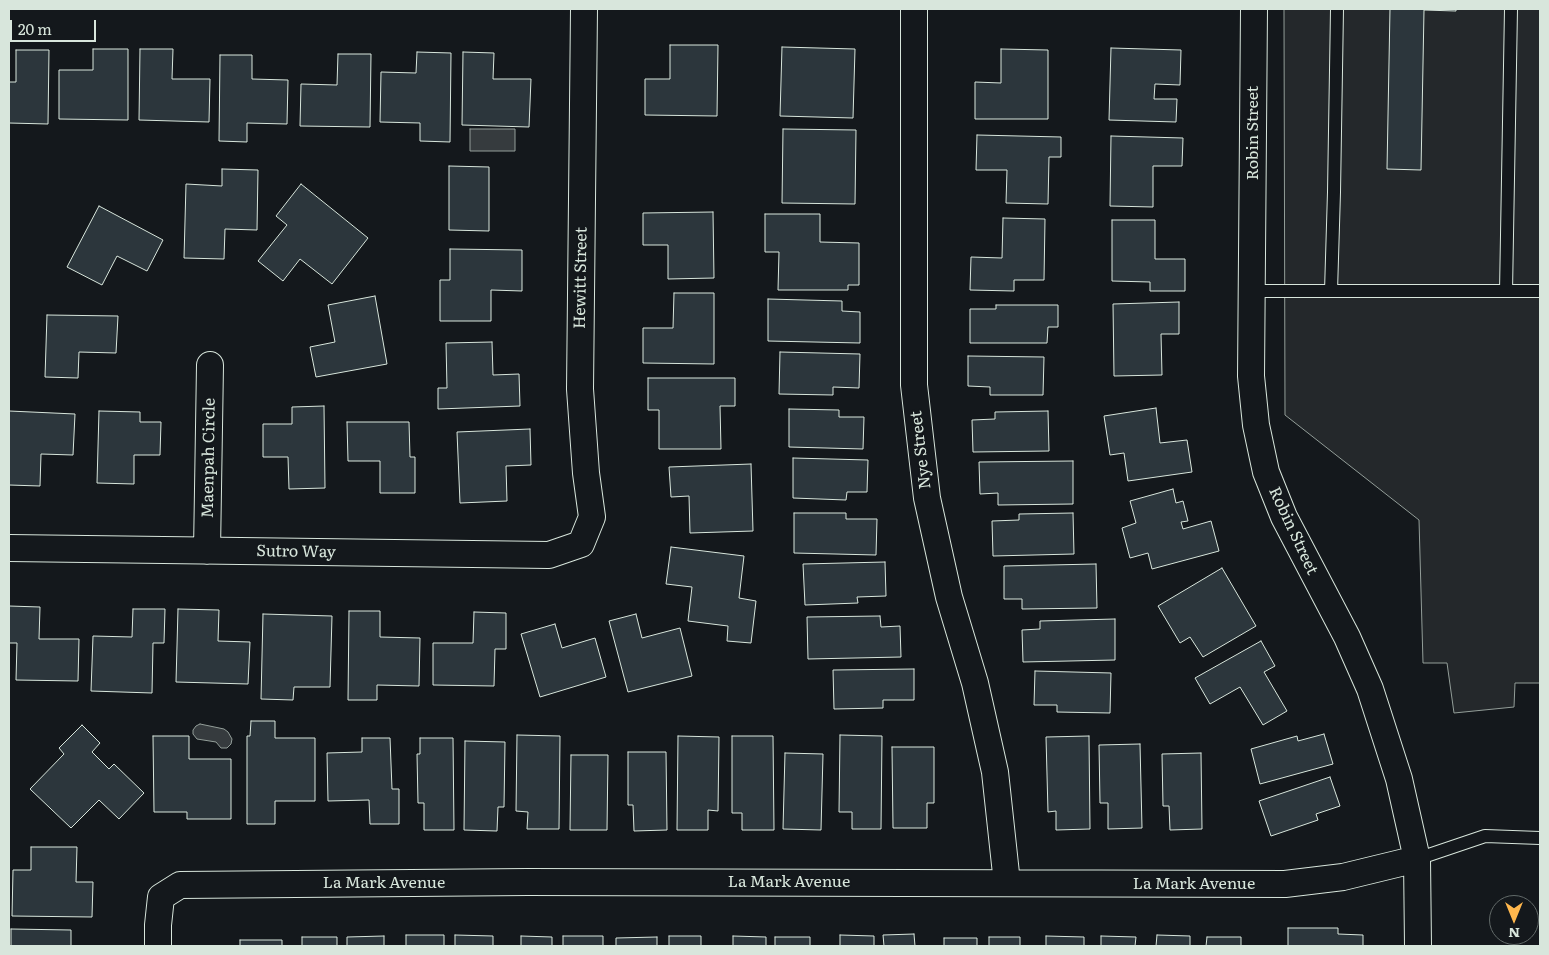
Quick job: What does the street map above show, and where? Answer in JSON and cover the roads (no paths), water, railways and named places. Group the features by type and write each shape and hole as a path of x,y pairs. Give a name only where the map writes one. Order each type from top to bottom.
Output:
{"street":[{"name":"Hewitt Street","path":"581,544 592,517 586,473 580,389 584,9"},
{"name":"Nye Street","path":"914,9 914,385 929,507 949,597 974,683 995,772 1007,883"},
{"name":"Robin Street","path":"1254,9 1251,376 1256,425 1266,472 1284,517 1347,637 1370,689 1399,780 1417,859 1418,946"},
{"name":"Maenpah Circle","path":"207,551 210,365"},
{"name":"Sutro Way","path":"9,548 549,555 581,544"},
{"name":"La Mark Avenue","path":"158,946 161,897 180,885 528,882 1285,884 1343,877 1417,859"}],"lane":[{"path":"1331,291 1337,9"},
{"path":"1506,291 1511,9"},
{"path":"1253,291 1540,291"},
{"path":"1417,859 1485,836 1540,838"}]}
